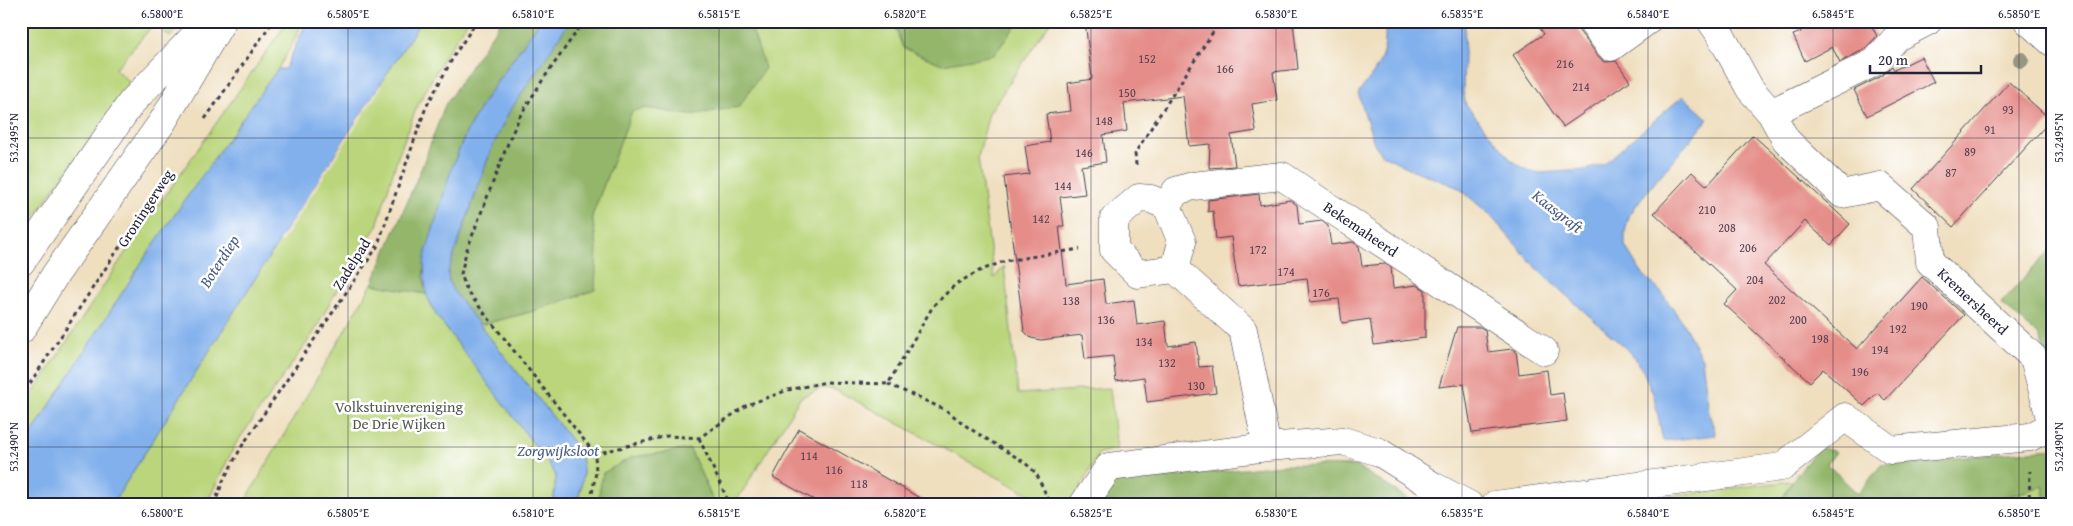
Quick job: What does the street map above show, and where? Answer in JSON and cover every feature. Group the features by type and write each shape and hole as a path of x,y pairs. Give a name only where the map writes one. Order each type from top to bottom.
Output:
{"street":[{"path":"21,262 131,103 209,21"},
{"path":"21,330 55,274 163,121 222,21"},
{"path":"1591,21 1611,47 1647,21"},
{"name":"Kremersheerd","path":"1495,505 1782,467 1845,417 1891,450 2030,437 2052,425 2034,358 1930,262 1927,227 1880,186 1842,194 1786,140 1771,114 1750,89 1712,21"},
{"path":"1771,114 1876,62 1897,37 1928,21"},
{"path":"2028,21 2052,42"},
{"name":"Bekemaheerd","path":"1167,206 1176,191 1193,186 1282,176 1544,351"},
{"path":"1175,269 1182,242 1167,206 1152,199 1139,198 1114,219 1114,250 1138,274 1175,269 1243,330 1267,447"},
{"path":"1083,505 1110,466 1343,440 1379,452 1433,486 1469,505"}],"path":[{"path":"202,124 273,21"},
{"name":"Zadelpad","path":"214,505 223,481 242,446 377,247 426,107 455,54 477,21"},
{"path":"584,21 542,81 517,123 466,252 461,274 467,291 595,454 596,472 590,505"},
{"path":"1139,198 1135,153 1220,21"},
{"name":"Groningerweg","path":"21,397 137,220"},
{"path":"888,384 933,306 956,284 980,271 1005,261 1085,248 1114,250"},
{"path":"595,454 667,436 699,438 747,405 788,390 826,382 888,384 946,410 969,428 1024,462 1036,473 1050,505"},
{"path":"699,438 730,505"}],"green space":[{"path":"21,21 183,21 170,37 154,24 115,69 131,83 54,188 21,238"},
{"path":"288,21 303,21 278,69 147,254 21,450 21,414 39,384 131,244"},
{"path":"421,21 468,21 445,55 416,109 396,162 377,226 345,275 313,334 235,445 206,505 112,505 235,310"},
{"path":"501,21 540,21 485,99 466,133 451,170 426,252 423,276 426,294 372,284 421,169 445,105"},
{"path":"570,21 749,21 765,68 739,107 690,115 646,108 632,111 592,216 597,248 595,290 534,311 480,325 455,294 451,287 448,272 491,150 508,113"},
{"path":"749,21 893,21 903,48 994,55 1019,21 1051,21 989,113 978,157 994,278 1004,266 1018,394 1110,388 1117,449 1099,453 1071,505 1049,505 836,390 822,388 801,397 734,505 715,505 690,449 603,473 597,505 577,505 583,469 576,446 480,325 534,311 597,248 592,216 632,110 646,108 690,115"},
{"path":"893,21 1019,21 994,55 942,64 903,48"},
{"path":"2052,248 2052,368 2039,336 2001,303"},
{"name":"Volkstuinvereniging De Drie Wijken","path":"372,284 426,294 436,315 551,467 556,476 553,505 243,505"},
{"path":"1819,447 1836,452 1827,464 1858,494 1881,465 2052,449 2052,504 2045,495 2043,486 1979,505 1779,505 1792,481"},
{"path":"690,449 715,505 597,505 603,473 632,457"},
{"path":"1282,465 1356,466 1418,505 1353,505 1340,499 1295,493 1252,505 1095,505 1109,483"},
{"path":"1792,481 1779,505 1673,505 1670,496"},
{"path":"2043,486 2045,495 2052,505 1979,505"},
{"path":"1294,493 1340,499 1353,505 1252,505"},
{"path":"1670,496 1673,505 1608,505"}],"water":[{"name":"Boterdiep","path":"307,21 421,21 112,505 21,505 21,450 147,254 268,82 278,69 285,69"},
{"name":"Zorgwijksloot","path":"540,21 570,21 508,114 491,150 448,276 451,287 457,297 576,446 583,469 577,505 553,505 556,476 551,467 436,315 426,294 424,264 426,252 451,170 466,133 485,99"},
{"name":"Kaasgraft","path":"1384,21 1465,21 1463,92 1466,105 1511,160 1527,170 1540,173 1586,170 1604,164 1683,96 1708,119 1640,200 1629,216 1625,232 1625,246 1641,272 1661,292 1683,323 1702,359 1709,413 1716,435 1663,441 1654,396 1643,371 1631,353 1541,273 1488,213 1459,188 1411,169 1381,154 1374,143 1358,93 1376,68 1383,52 1385,43"}],"pier":[{"path":"380,85 382,86 281,243 279,241"}],"building":[{"path":"1085,21 1293,21 1298,69 1273,72 1277,100 1252,104 1256,131 1231,135 1235,166 1209,168 1210,144 1189,146 1183,96 1124,103 1127,131 1103,135 1106,162 1081,166 1085,194 1060,197 1064,226 1059,226 1066,284 1103,279 1106,304 1134,300 1137,325 1165,321 1168,346 1196,342 1199,367 1212,366 1216,393 1147,402 1144,377 1116,381 1113,356 1085,359 1082,335 1041,340 1031,338 1024,331 1004,177 1029,174 1025,146 1050,142 1046,114 1071,111 1068,83 1092,79"},
{"path":"1535,21 1576,21 1579,31 1599,57 1605,62 1616,61 1630,81 1563,127 1513,55 1544,34"},
{"path":"1795,21 1884,21 1872,27 1877,36 1865,49 1840,62 1832,47 1805,61 1793,35 1801,32"},
{"path":"1921,57 1934,82 1867,116 1854,90 1882,76 1892,66 1894,70"},
{"path":"2009,82 2051,120 1953,227 1913,189"},
{"path":"1753,135 1850,224 1831,245 1805,221 1764,265 1857,349 1922,277 1964,315 1885,400 1877,393 1864,406 1823,369 1810,382 1724,304 1737,290 1654,213 1692,172 1707,186"},
{"path":"1259,194 1260,205 1290,200 1297,205 1299,224 1322,221 1328,226 1331,245 1353,242 1359,246 1362,266 1385,264 1391,267 1393,288 1417,285 1425,290 1425,338 1374,345 1370,319 1342,323 1339,299 1310,302 1307,278 1238,286 1231,237 1216,239 1213,211 1208,212 1208,200"},
{"path":"1457,327 1480,327 1485,330 1488,352 1512,349 1516,351 1519,374 1547,370 1550,395 1563,393 1567,421 1472,433 1464,384 1439,387"},
{"path":"799,429 932,505 823,505 773,477"}]}
